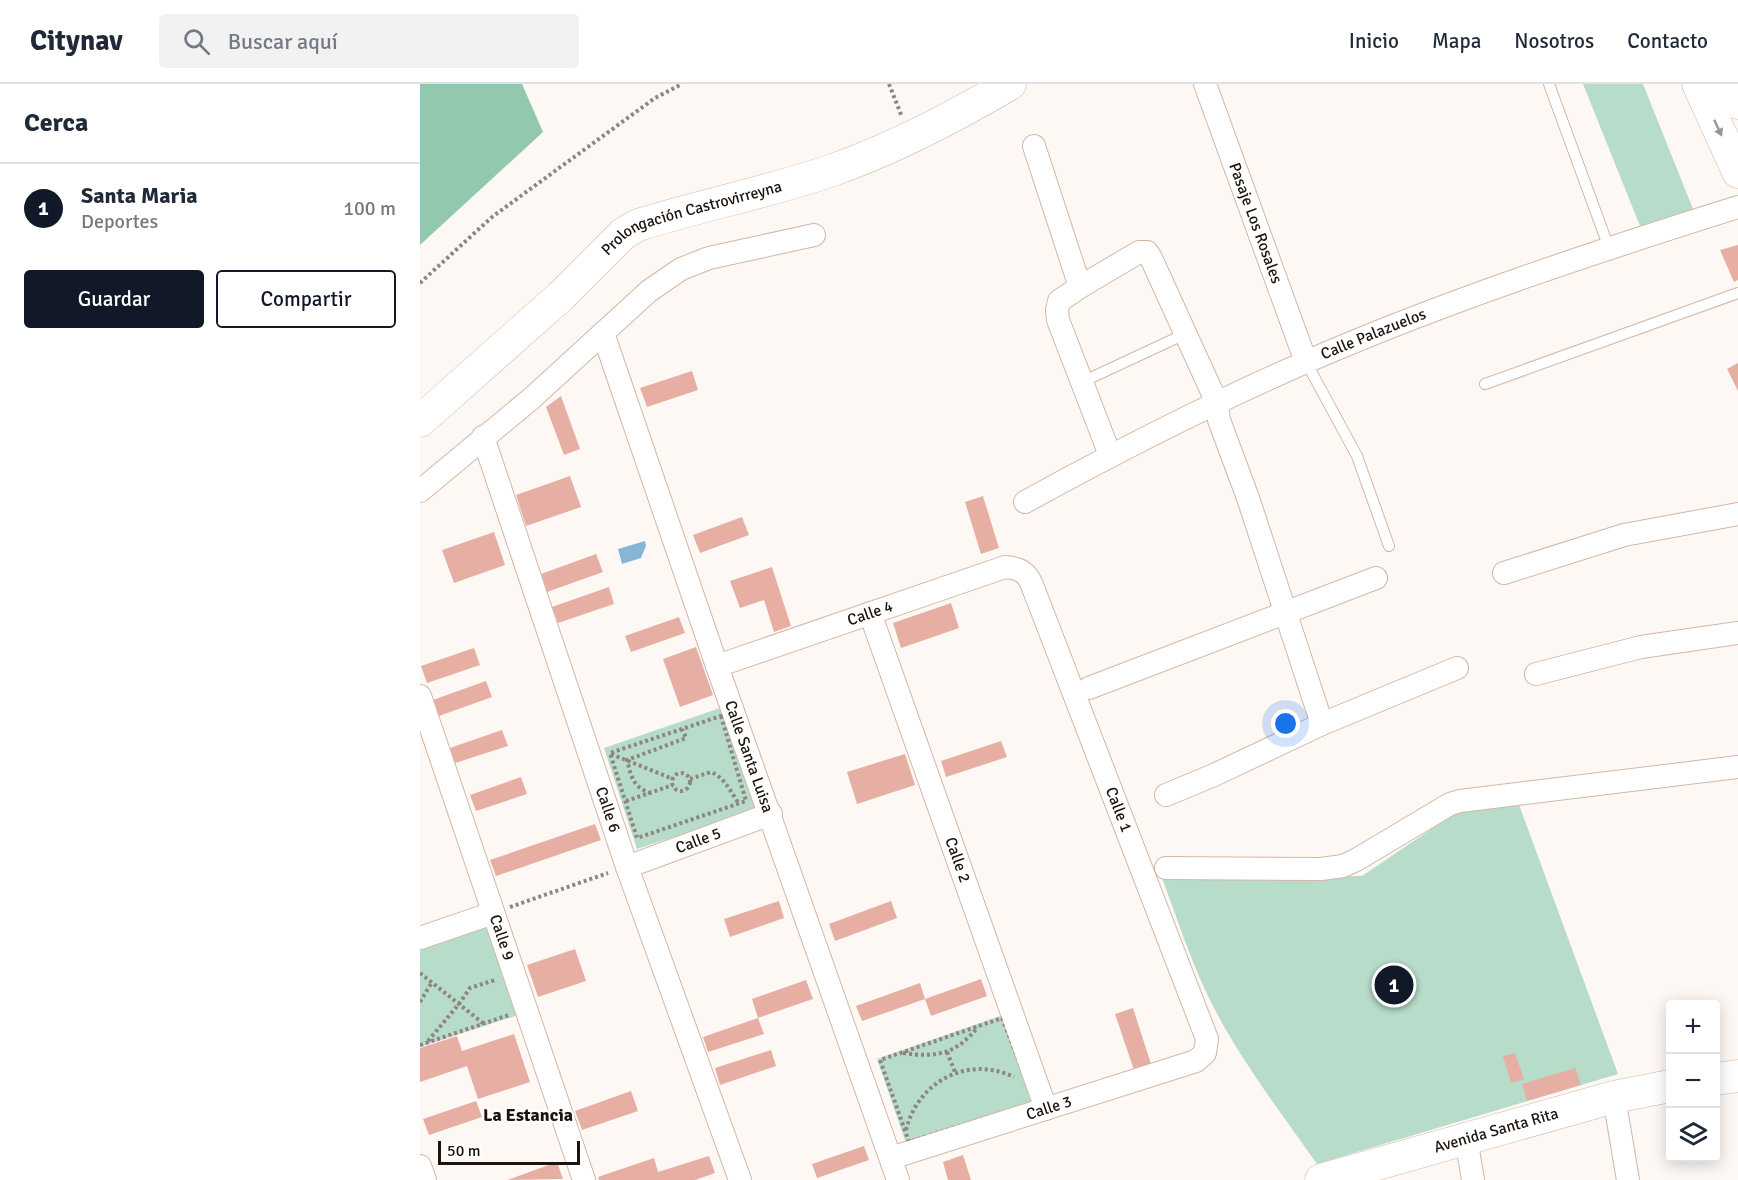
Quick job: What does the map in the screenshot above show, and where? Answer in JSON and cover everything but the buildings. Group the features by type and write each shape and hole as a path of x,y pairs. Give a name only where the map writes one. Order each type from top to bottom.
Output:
{"main road":[{"name":"Prolongación Castrovirreyna","path":"420,421 561,296 623,234 638,225 831,170 909,137 963,111 1010,84"},
{"path":"1698,84 1738,172"},
{"path":"1729,84 1738,103"},
{"path":"1720,1078 1738,1076"},
{"name":"Avenida Santa Rita","path":"1322,1180 1614,1097 1666,1087"}],"street":[{"name":"Pasaje Los Rosales","path":"1205,84 1306,362"},
{"path":"1034,146 1080,287"},
{"name":"Calle Palazuelos","path":"1025,502 1110,455 1306,362 1473,296 1609,248 1738,207"},
{"path":"420,491 532,398 649,291 681,269 709,258 814,235"},
{"path":"1110,455 1058,320 1057,310 1059,301 1080,287 1139,252 1146,252 1151,258 1217,403 1219,420 1248,498 1322,724"},
{"name":"Calle Santa Luisa","path":"603,333 717,666 898,1180"},
{"name":"Calle 6","path":"483,437 627,867 740,1180"},
{"path":"1504,573 1624,535 1738,514"},
{"name":"Calle 4","path":"717,666 1005,567 1014,567 1022,571"},
{"name":"Calle 1","path":"1022,571 1029,577 1203,1028 1207,1040 1205,1053"},
{"path":"1089,688 1376,578"},
{"name":"Calle 2","path":"870,613 1046,1109"},
{"path":"1536,674 1641,648 1738,633"},
{"path":"1166,795 1322,724 1457,668"},
{"name":"Calle 9","path":"420,696 584,1180"},
{"path":"1166,868 1321,869 1343,866 1450,804 1460,801 1738,767"},
{"name":"Calle 5","path":"627,867 771,814"},
{"path":"420,938 493,913"},
{"name":"Calle 3","path":"891,1158 1197,1061 1205,1053"},
{"path":"1614,1097 1628,1180"},
{"path":"1466,1138 1473,1180"},
{"path":"420,1166 425,1180"}],"lane":[{"path":"1549,84 1609,248"},
{"path":"1485,384 1738,293"},
{"path":"1082,382 1185,334"},
{"path":"1306,362 1356,456 1389,546"}],"path":[{"path":"420,283 492,217 655,98 682,84"},
{"path":"889,84 909,137"},
{"path":"721,716 746,801 637,838 610,753 721,716"},
{"path":"627,760 686,738 681,729"},
{"path":"610,753 673,779"},
{"path":"627,760 636,787 651,793"},
{"path":"690,779 711,772 718,775 739,804"},
{"path":"683,773 690,779 690,784 685,790 680,791 673,785 673,779 678,774 683,773"},
{"path":"626,801 673,785"},
{"path":"493,913 627,867"},
{"path":"420,973 484,1024"},
{"path":"427,1042 470,988 501,978"},
{"path":"420,1001 432,982"},
{"path":"420,1045 513,1014 510,1005"},
{"path":"1002,1018 1035,1101 1032,1104 909,1142 880,1060 902,1052 1002,1018"},
{"path":"902,1052 933,1055 946,1052 970,1036 979,1026"},
{"path":"946,1052 955,1072"},
{"path":"905,1131 912,1111 923,1094 937,1081 955,1072 971,1069 992,1070 1008,1074 1028,1084"}],"green space":[{"path":"420,84 522,84 543,132 420,245"},
{"path":"1583,84 1643,84 1693,209 1640,226"},
{"path":"723,707 756,810 637,849 604,748"},
{"path":"1518,802 1618,1074 1317,1164 1260,1083 1220,1020 1196,968 1162,878 1362,876 1461,809"},
{"path":"486,927 518,1015 420,1047 420,950"},
{"path":"1003,1015 1036,1102 907,1146 877,1059"}],"water":[{"path":"645,541 646,546 641,558 622,564 618,549"}],"place":[{"name":"Santa Maria","path":"1394,985"}],"district":[{"name":"La Estancia","path":"528,1115"}]}
